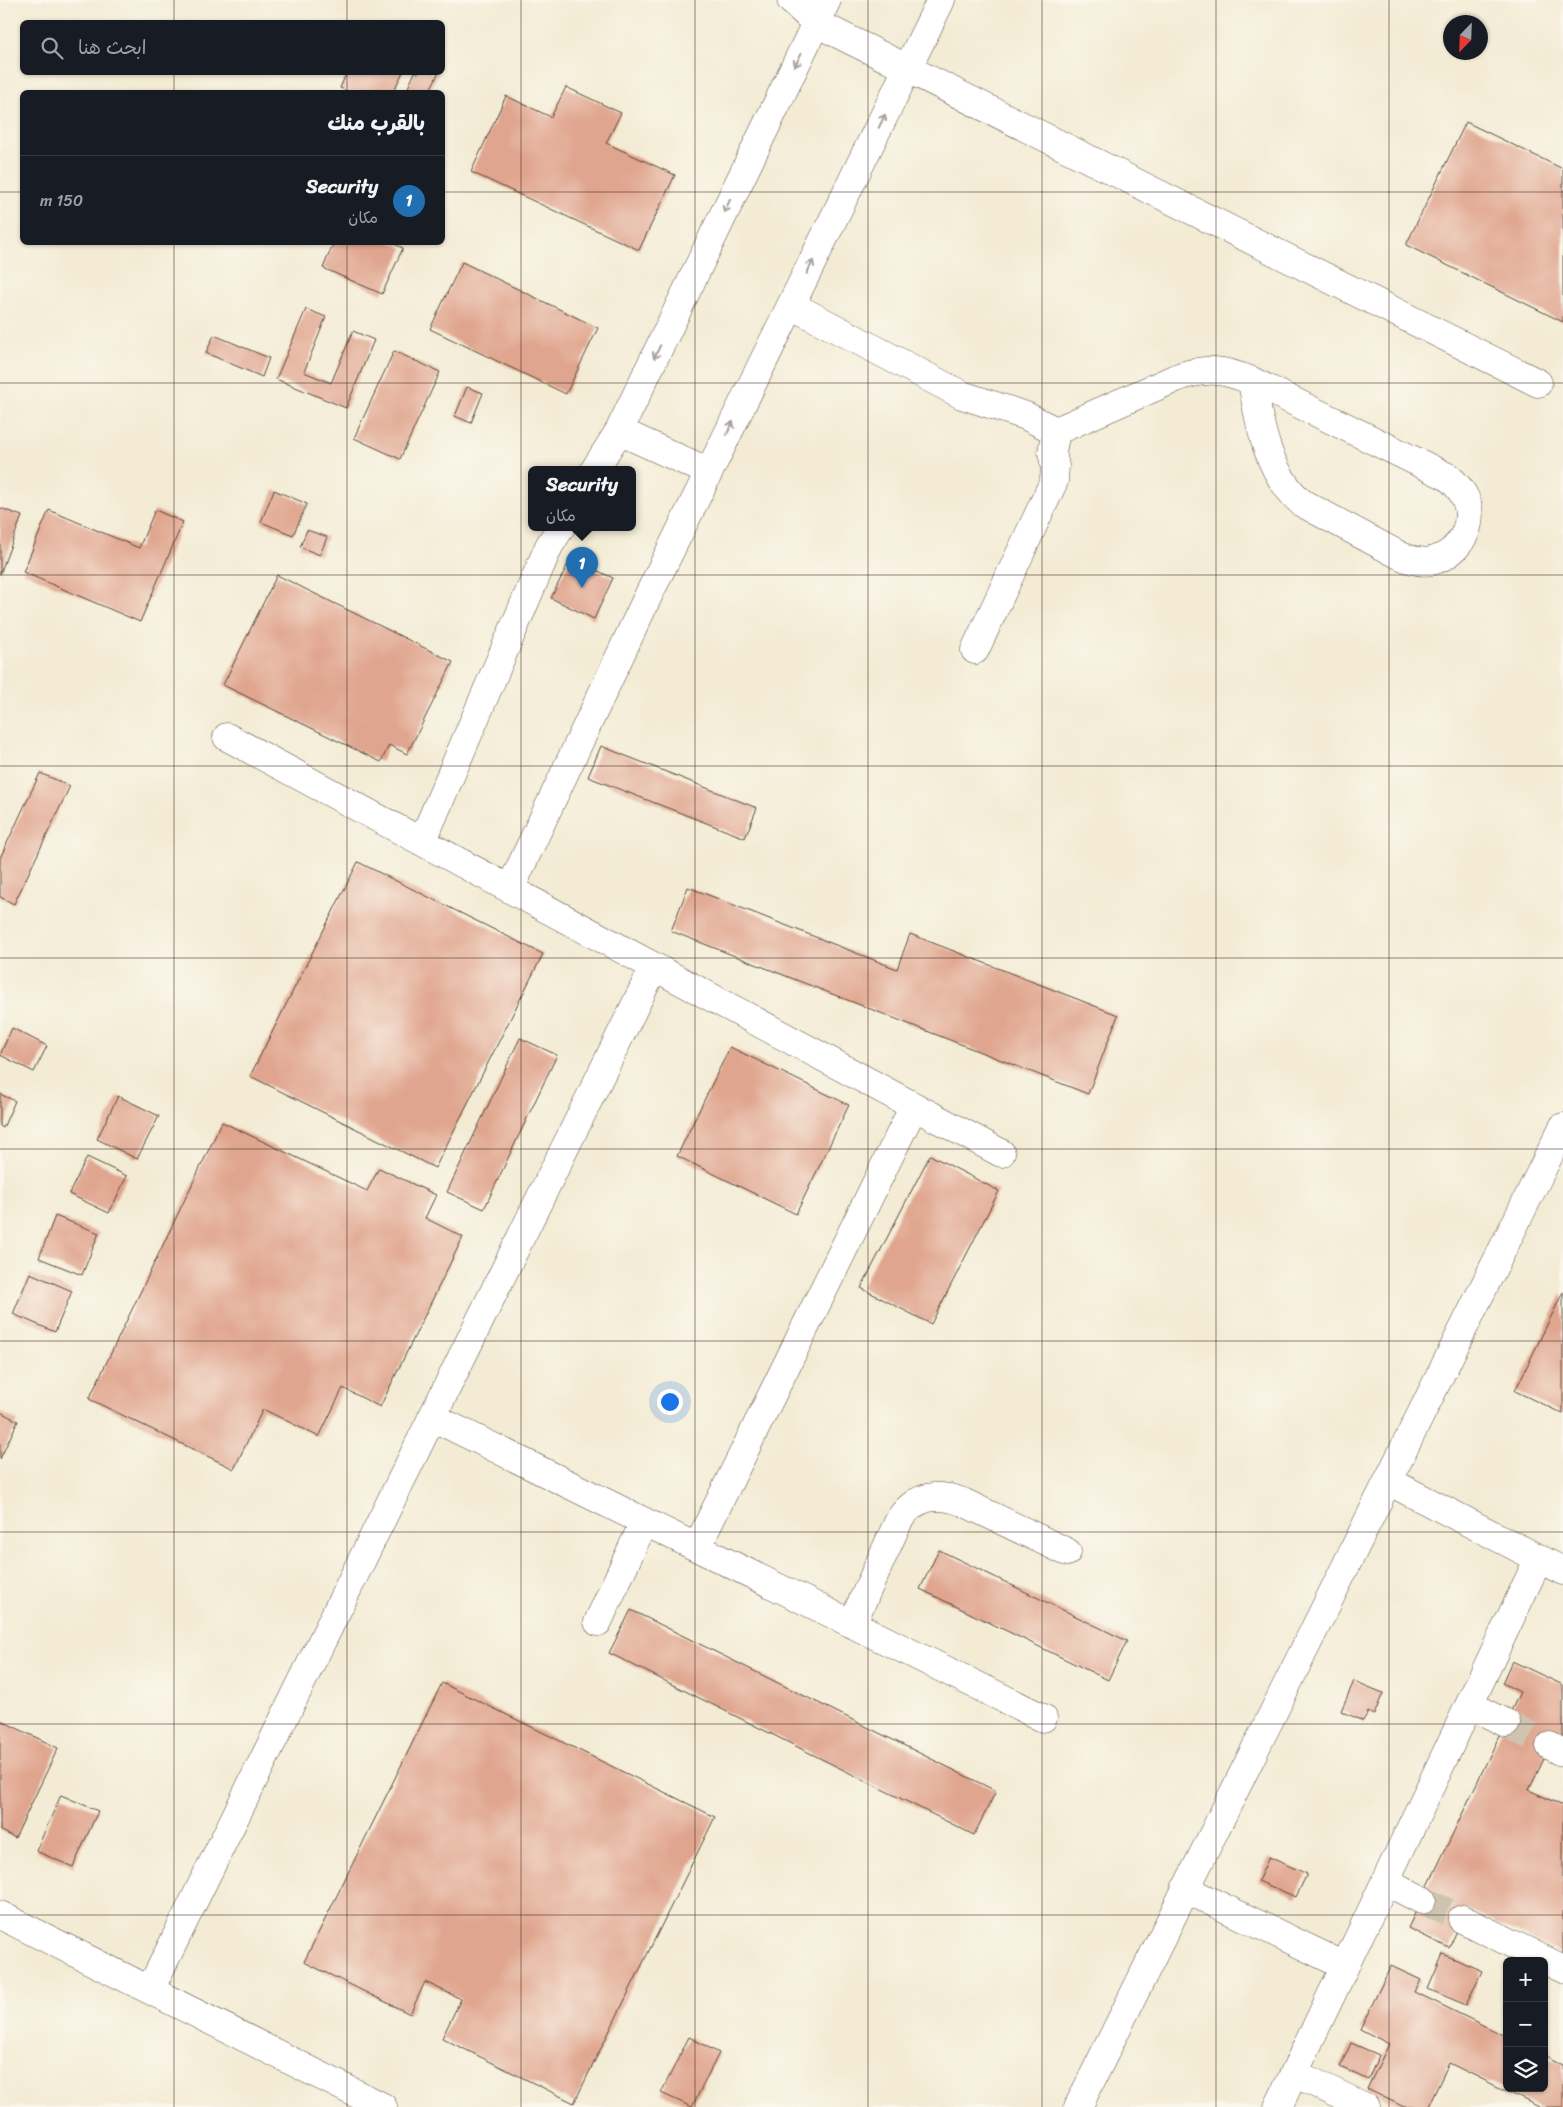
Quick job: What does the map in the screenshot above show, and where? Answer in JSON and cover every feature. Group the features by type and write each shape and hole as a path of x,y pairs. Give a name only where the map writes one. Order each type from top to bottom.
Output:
{"street":[{"path":"791,0 821,12 907,70 1538,383"},
{"path":"510,889 708,472 941,0"},
{"path":"597,466 619,430 821,12"},
{"path":"791,305 962,395 1026,416 1056,431"},
{"path":"1056,431 1194,371 1214,370 1234,374 1252,381 1448,477 1465,496 1468,508 1469,521 1466,534 1457,546 1446,556 1431,561 1416,561 1401,556 1302,503 1292,494 1276,472 1262,427 1252,381"},
{"path":"619,430 708,472"},
{"path":"975,650 1054,481 1055,466 1052,452 1056,431"},
{"path":"422,842 549,546 558,531"},
{"path":"227,737 1001,1153"},
{"path":"150,1990 654,967"},
{"path":"697,1547 914,1106"},
{"path":"1078,2107 1563,1127"},
{"path":"432,1417 1044,1718"},
{"path":"1388,1481 1563,1570"},
{"path":"852,1624 899,1520 906,1510 926,1498 938,1496 951,1497 1067,1552"},
{"path":"598,1622 644,1522"},
{"path":"1278,2107 1539,1558"},
{"path":"1470,1705 1506,1723"},
{"path":"1385,1881 1422,1900"},
{"path":"1185,1889 1345,1966"},
{"path":"0,1915 383,2107"},
{"path":"1462,1919 1563,1969"},
{"path":"1294,2073 1365,2107"}],"building":[{"path":"346,75 402,75 394,90 345,90 340,88"},
{"path":"414,75 438,75 430,90 407,90"},
{"path":"566,87 621,113 606,143 675,175 639,250 471,172 506,96 551,117"},
{"path":"1466,122 1563,169 1563,322 1406,245"},
{"path":"333,245 396,245 403,248 382,294 323,268"},
{"path":"462,262 598,328 566,394 430,329"},
{"path":"306,309 326,317 304,372 331,383 353,331 374,340 346,408 276,379"},
{"path":"214,335 269,358 262,377 206,353"},
{"path":"394,351 440,372 400,459 354,438"},
{"path":"467,387 483,393 471,423 455,416"},
{"path":"274,490 307,504 293,535 261,522"},
{"path":"0,508 22,516 0,574"},
{"path":"49,510 139,548 155,510 183,522 140,622 23,572"},
{"path":"307,530 327,537 320,555 300,547"},
{"path":"571,558 613,578 594,619 551,598"},
{"path":"277,575 453,662 407,754 389,745 381,762 223,685"},
{"path":"601,746 757,808 745,838 588,777"},
{"path":"40,773 70,786 14,904 0,897 0,858"},
{"path":"358,862 543,954 435,1168 250,1076"},
{"path":"688,887 897,969 910,934 1118,1015 1088,1094 671,931"},
{"path":"12,1028 47,1046 34,1072 0,1055"},
{"path":"520,1038 557,1055 484,1209 447,1192"},
{"path":"730,1047 849,1105 796,1214 677,1156"},
{"path":"0,1094 15,1101 3,1128 0,1126"},
{"path":"118,1096 159,1116 137,1159 97,1139"},
{"path":"222,1122 367,1191 379,1168 436,1195 425,1218 463,1237 380,1407 343,1388 319,1437 263,1409 234,1469 89,1399"},
{"path":"930,1155 999,1191 931,1324 861,1288"},
{"path":"87,1157 127,1176 109,1213 69,1194"},
{"path":"55,1216 99,1233 82,1275 39,1258"},
{"path":"30,1273 72,1291 55,1332 13,1314"},
{"path":"1563,1292 1563,1414 1515,1391"},
{"path":"0,1412 18,1421 0,1459"},
{"path":"939,1550 1127,1641 1108,1680 920,1589"},
{"path":"631,1610 996,1791 974,1835 609,1653"},
{"path":"1512,1661 1563,1685 1563,1739 1555,1736 1529,1790 1563,1806 1563,1954 1467,1909 1449,1948 1408,1928 1520,1692 1502,1683"},
{"path":"1354,1681 1383,1693 1374,1715 1368,1712 1363,1721 1341,1711"},
{"path":"442,1683 715,1817 574,2103 442,2038 461,1999 425,1982 410,2014 304,1962"},
{"path":"0,1720 58,1748 15,1838 0,1830"},
{"path":"61,1795 98,1811 73,1867 36,1851"},
{"path":"1269,1857 1307,1874 1296,1897 1258,1881"},
{"path":"1443,1954 1482,1971 1466,2005 1428,1989"},
{"path":"1391,1966 1421,1980 1415,1992 1503,2035 1503,2089 1449,2063 1428,2107 1404,2107 1367,2089 1389,2044 1360,2029"},
{"path":"689,2037 719,2053 692,2107 661,2093"},
{"path":"1351,2043 1379,2055 1368,2080 1340,2067"},
{"path":"1548,2057 1563,2065 1563,2107 1539,2107 1508,2092 1548,2092"}],"tunnel":[{"path":"1506,1723 1550,1746"},
{"path":"1422,1900 1462,1919"}],"place":[{"name":"Security","path":"582,588"}]}
